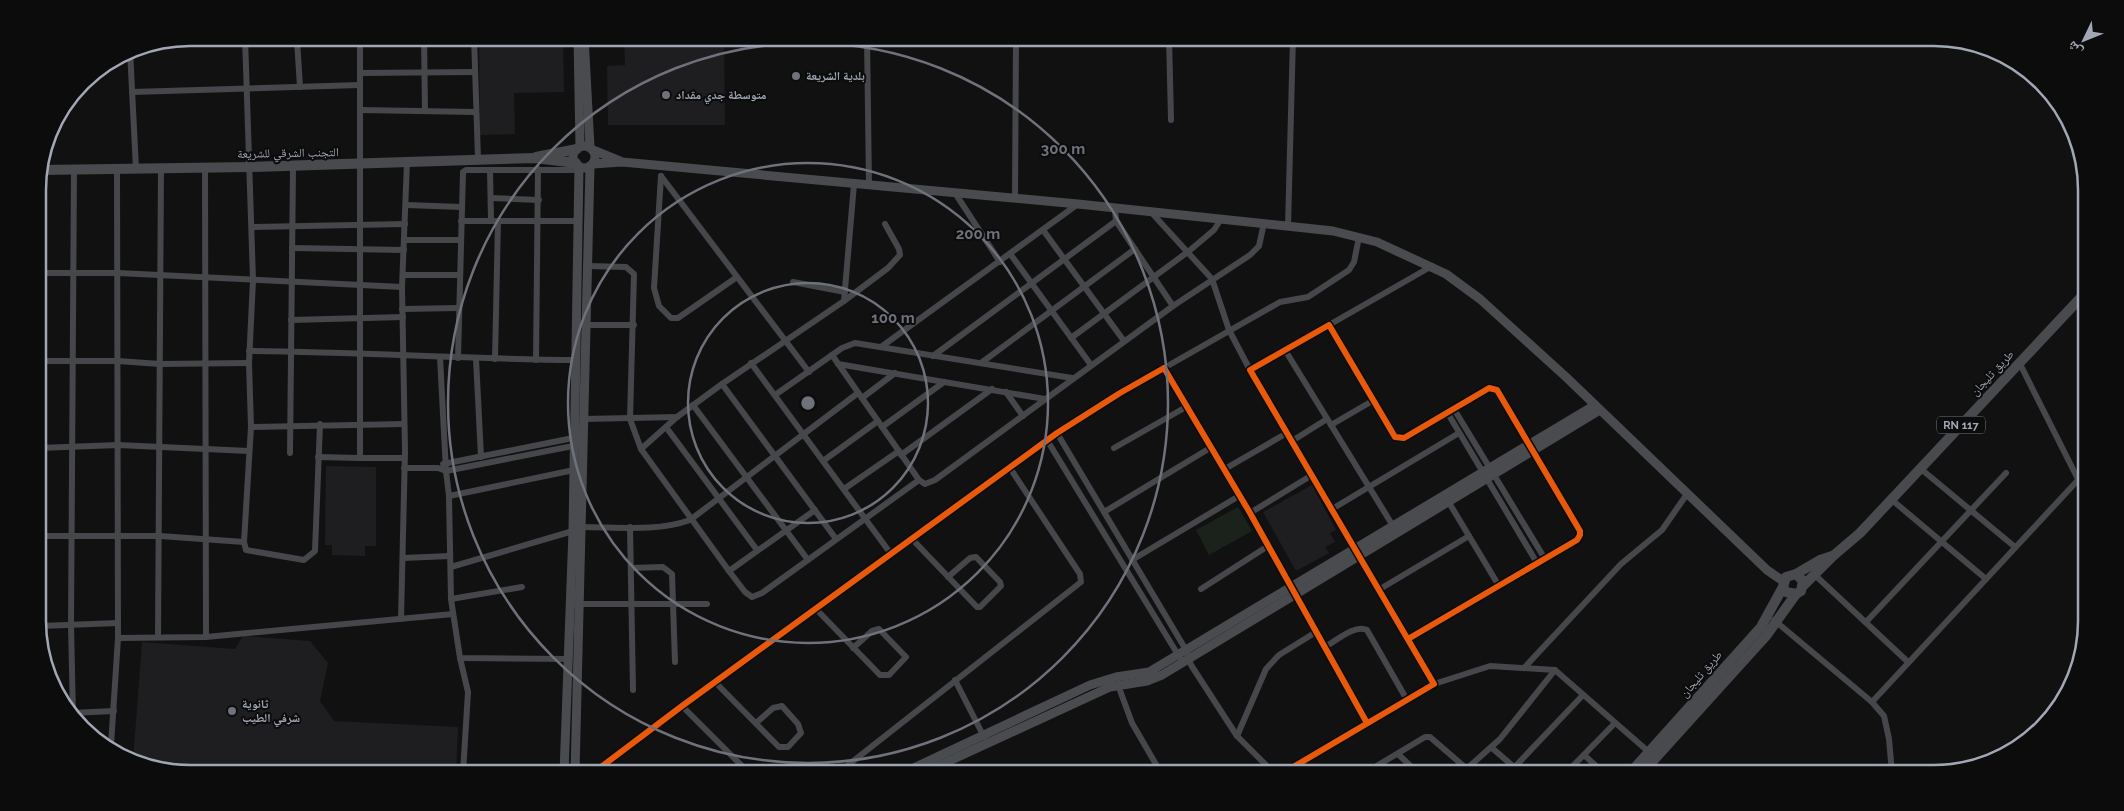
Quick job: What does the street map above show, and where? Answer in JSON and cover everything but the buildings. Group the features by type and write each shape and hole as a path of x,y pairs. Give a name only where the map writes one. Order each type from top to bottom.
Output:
{"main road":[{"path":"575,765 582,527 575,360 578,166 574,156 578,148 578,46"},
{"path":"564,765 574,470 584,419 591,165 595,158 592,149 585,46"},
{"path":"578,148 592,149 622,162 661,172 854,184 1078,204 1333,230 1377,242 1432,266 1480,299 1783,584 1786,592 1800,590 1803,581 1796,574 1786,576 1783,584"},
{"name":"التجنب الشرقي للشريعة","path":"535,158 578,148"},
{"name":"التجنب الشرقي للشريعة","path":"47,170 293,166 535,158 578,166"},
{"path":"578,166 622,162"},
{"name":"طريق ثليجان","path":"1638,764 1772,619 1816,576 1833,556 1860,533 1892,500 2078,300"},
{"path":"1357,551 1393,526 1598,408"},
{"path":"942,765 1118,685 1153,679 1185,657 1357,551 1448,501 1488,473"},
{"name":"طريق ثليجان","path":"1796,574 1820,560 1833,556"},
{"name":"طريق ثليجان","path":"1650,764 1766,636 1783,584"},
{"path":"922,765 1090,686 1116,677 1150,672 1185,657"}],"street":[{"path":"245,46 253,280 249,363 251,427 244,542 247,551 304,560 312,556 316,546 320,424"},
{"path":"297,46 300,87"},
{"path":"360,46 360,458"},
{"path":"424,46 425,111"},
{"path":"474,46 478,159"},
{"path":"867,46 869,186"},
{"path":"1015,198 1016,46"},
{"path":"1169,46 1171,120"},
{"path":"1288,226 1293,46"},
{"path":"130,59 136,169"},
{"path":"360,73 425,74 474,72"},
{"path":"132,92 360,85"},
{"path":"360,110 475,112"},
{"path":"401,619 404,468 402,287 407,162"},
{"path":"290,453 293,166"},
{"path":"458,358 463,172 466,170 538,169 578,166"},
{"path":"205,167 207,278 206,637"},
{"path":"158,637 161,448 161,168"},
{"path":"111,742 118,638 118,273 116,169"},
{"path":"536,360 539,222 538,169"},
{"path":"73,704 71,624 74,170"},
{"path":"490,170 490,198 494,221 495,359"},
{"path":"661,172 654,288 659,306 671,318 678,318 737,277"},
{"path":"661,172 809,372"},
{"path":"844,301 854,184"},
{"path":"955,193 1000,262"},
{"path":"490,198 539,200"},
{"path":"881,347 1011,255 1078,204"},
{"path":"406,205 462,208"},
{"path":"1115,208 1116,221 1172,306"},
{"path":"1151,212 1189,251 1212,279 1229,330 1250,370 1434,684"},
{"path":"1071,338 1189,251 1214,230 1221,219"},
{"path":"461,221 578,221"},
{"path":"933,356 1116,221"},
{"path":"252,227 405,224"},
{"path":"641,449 693,405 751,363 787,342 888,268 900,255 899,248 885,224"},
{"path":"832,355 919,480 925,484 935,480 1172,306 1256,250 1259,246 1264,224"},
{"path":"1043,230 1124,341"},
{"path":"604,765 1057,433 1120,393 1229,330 1280,302 1308,297 1349,270 1354,262 1359,237"},
{"path":"404,240 461,240"},
{"path":"292,248 404,250"},
{"path":"981,363 1134,249"},
{"path":"1011,255 1090,365"},
{"path":"588,266 630,269 634,274 630,419 641,449 728,571 745,592 752,597 762,593 919,480"},
{"path":"1250,370 1432,266"},
{"path":"47,273 118,273 402,287"},
{"path":"403,275 460,275"},
{"path":"793,282 844,292"},
{"path":"402,309 459,308"},
{"path":"291,320 403,317"},
{"path":"586,325 634,325"},
{"path":"1329,325 1395,437 1399,439 1489,388 1497,390 1580,530 1577,540 1408,639"},
{"path":"775,395 832,355 849,344 855,343 1072,378"},
{"path":"1285,350 1393,526"},
{"path":"250,351 360,352 476,359 575,360"},
{"path":"440,357 445,463 449,496 451,599 460,658 468,692 464,765"},
{"path":"476,359 481,457"},
{"path":"47,361 118,361 160,364 249,363"},
{"path":"1872,702 2078,480 2019,362"},
{"path":"751,363 891,554"},
{"path":"838,364 1045,399"},
{"path":"1164,368 1250,513 1367,723"},
{"path":"582,527 677,525 690,520 804,435 894,374"},
{"path":"823,461 944,382"},
{"path":"722,384 777,456 836,539"},
{"path":"844,489 900,453 992,389"},
{"path":"1006,392 1023,416"},
{"path":"1292,441 1374,400"},
{"path":"693,405 808,560"},
{"path":"1114,448 1186,407"},
{"path":"1454,408 1537,563"},
{"path":"1447,412 1459,433 1488,473 1544,559"},
{"path":"584,419 677,417"},
{"path":"251,427 360,423 404,424"},
{"path":"666,427 757,550"},
{"path":"1057,433 1132,560 1185,657"},
{"path":"1223,470 1287,433"},
{"path":"1332,509 1459,433"},
{"path":"1047,440 1236,736 1265,764"},
{"path":"438,468 445,463 579,441"},
{"path":"404,468 438,468 446,471 579,441"},
{"path":"46,448 118,445 249,451"},
{"path":"1104,512 1210,448"},
{"path":"318,457 404,458"},
{"path":"849,765 1081,582 1080,574 1010,468"},
{"path":"1921,469 2015,547"},
{"path":"449,496 574,470"},
{"path":"1866,622 2006,473"},
{"path":"1250,513 1312,475"},
{"path":"1524,668 1621,564 1662,530 1687,494"},
{"path":"1132,560 1239,496"},
{"path":"1892,500 1986,579"},
{"path":"1448,501 1499,586"},
{"path":"728,571 815,510"},
{"path":"630,527 633,690"},
{"path":"451,567 573,531"},
{"path":"46,536 160,536 244,542"},
{"path":"1380,589 1469,536"},
{"path":"912,539 948,577 978,608 1001,586 1000,582 976,557 970,558 948,577"},
{"path":"1200,589 1268,546"},
{"path":"403,558 450,556"},
{"path":"631,568 663,567 670,571 673,581 675,662"},
{"path":"1816,576 1908,662"},
{"path":"451,599 522,587"},
{"path":"570,604 707,604"},
{"path":"816,609 853,648 883,676 889,675 906,657 879,630 872,631 853,648"},
{"path":"118,638 206,637 453,614"},
{"path":"1772,619 1872,702 1884,716 1889,739 1891,764"},
{"path":"46,626 118,623"},
{"path":"1325,647 1356,629 1363,628 1367,630 1407,700"},
{"path":"1236,736 1266,669 1279,655 1316,632"},
{"path":"460,658 568,659"},
{"path":"1298,764 1434,684 1484,667 1555,670 1650,752"},
{"path":"1473,764 1492,748 1555,670"},
{"path":"955,680 984,737"},
{"path":"715,682 779,747 788,747 801,733 802,728 782,706 773,708 756,723"},
{"path":"1118,685 1132,723 1156,764"},
{"path":"1517,764 1583,695"},
{"path":"682,706 741,765"},
{"path":"81,714 114,711"},
{"path":"1575,764 1615,723"},
{"path":"1380,764 1425,737 1430,737 1458,764"},
{"path":"1492,748 1513,764"},
{"path":"1398,754 1409,764"},
{"path":"1584,755 1594,764"}],"shaded area":[{"path":"479,46 563,46 564,92 514,93 515,134 480,135"},
{"name":"متوسطة جدي مقداد","path":"624,46 724,46 725,125 608,125 607,66 625,65"},
{"path":"326,466 376,467 376,546 365,546 365,556 332,555 332,545 325,545"},
{"path":"1312,485 1336,530 1330,533 1335,542 1325,547 1329,553 1296,571 1263,512"},
{"path":"1238,507 1252,531 1209,555 1196,530"},
{"name":"ثانوية شرفي الطيب","path":"243,636 310,641 328,663 320,701 334,721 458,727 456,765 190,765 162,762 134,753 142,642 235,649"}],"cycle path":[{"path":"1298,764 1434,684 1250,370 1329,325 1395,437 1404,438 1489,388 1497,390 1580,531 1577,540 1408,639"},
{"path":"604,765 1057,433 1164,368 1250,513 1367,723"}],"place":[{"name":"بلدية الشريعة","path":"796,76"},
{"name":"متوسطة جدي مقداد","path":"666,95"},
{"name":"ثانوية شرفي الطيب","path":"232,711"}]}
